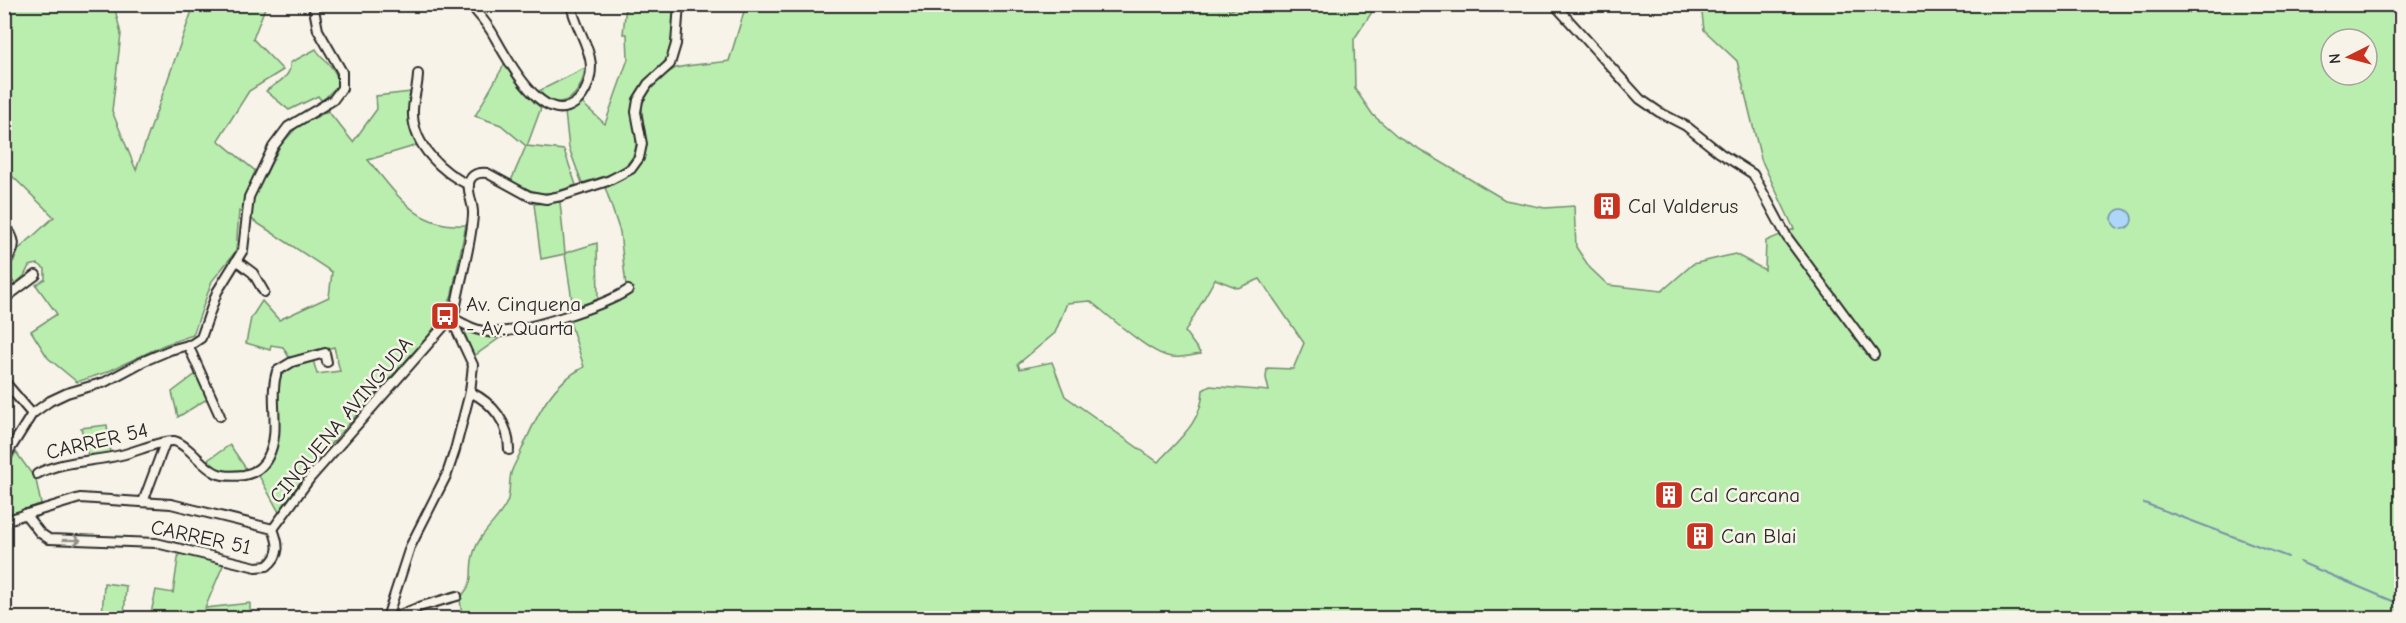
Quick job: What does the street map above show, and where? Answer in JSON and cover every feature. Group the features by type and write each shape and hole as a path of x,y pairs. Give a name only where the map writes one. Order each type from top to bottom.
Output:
{"street":[{"path":"4,459 32,414 60,396 105,382 148,359 201,338 217,292 243,250 249,197 275,144 288,127 328,104 342,88 342,72 318,30 314,4"},
{"path":"471,4 489,27 508,62 537,97 547,106 560,108 578,100 586,87 590,74 589,57 573,16 571,4"},
{"path":"387,618 410,547 447,474 470,392 473,365 452,318 473,215 469,185 475,174 487,173 529,196 550,198 608,181 631,169 639,158 642,144 636,112 638,100 648,84 667,68 672,58 680,4"},
{"path":"1554,4 1640,99 1686,126 1720,153 1753,174 1787,237 1874,355"},
{"path":"417,74 413,117 418,135 441,168 469,185"},
{"path":"4,224 13,236 15,244 12,252 4,261"},
{"path":"237,261 253,273 264,292"},
{"path":"4,299 36,275"},
{"path":"452,318 480,330 498,332 603,304 628,290"},
{"name":"CINQUENA AVINGUDA","path":"4,521 80,498 171,504 273,529 314,474 452,318"},
{"path":"188,345 220,416"},
{"path":"143,502 165,443 175,441 181,444 218,476 229,477 256,472 267,460 271,449 275,422 274,385 277,371 292,362 325,353 327,362"},
{"path":"4,381 32,414"},
{"path":"470,392 493,406 508,433 509,450"},
{"name":"CARRER 54","path":"38,474 48,468 118,456 165,443"},
{"name":"CARRER 51","path":"25,514 40,533 49,539 156,543 256,567 267,566 277,555 278,543 273,529"},
{"path":"393,618 422,606 457,596"}],"green space":[{"path":"1227,4 1229,11 1244,4 1387,5 1372,12 1354,39 1355,89 1373,115 1397,136 1505,200 1545,208 1574,206 1576,247 1590,268 1608,285 1662,291 1693,264 1735,254 1765,270 1766,241 1794,229 1761,159 1737,61 1704,30 1701,5 2401,5 2401,618 462,618 460,598 469,585 474,552 481,538 507,502 512,470 533,425 553,392 562,382 584,367 569,319 610,305 631,291 626,286 620,232 605,187 631,174 642,162 646,145 642,110 645,97 656,82 674,69 729,61 746,5","holes":["1215,279 1238,288 1260,279 1304,343 1293,369 1267,368 1266,378 1269,391 1210,386 1203,390 1202,401 1194,421 1158,462 1065,396 1052,362 1020,369 1018,364 1055,333 1067,303 1090,301 1153,350 1176,357 1201,354 1185,332"]},
{"path":"5,5 114,5 121,34 112,111 136,170 194,5 266,5 253,39 283,70 249,91 218,140 264,178 280,146 297,127 328,111 353,142 377,109 376,96 411,92 410,118 418,145 368,160 399,197 420,215 448,225 466,225 452,294 446,311 429,335 317,459 279,512 258,474 268,463 277,440 279,377 287,368 313,360 317,374 340,371 334,347 290,359 283,347 271,345 270,350 246,343 251,318 262,301 279,320 329,297 332,272 239,211 236,251 212,281 193,335 164,345 107,372 77,382 48,358 31,331 57,314 36,285 45,279 45,269 38,264 29,266 24,276 15,284 5,271 5,267 14,261 19,249 54,217 5,169"},
{"path":"626,5 674,5 670,45 661,67 643,84 634,98 632,110 636,142 630,161 614,173 582,183 569,148 565,112 573,110 582,103 605,124 628,59 627,34 623,34"},
{"path":"316,49 333,69 338,85 324,99 321,100 318,96 289,110 266,91 286,76 290,63"},
{"path":"504,65 541,108 527,146 564,150 576,185 543,193 529,190 511,181 526,146 501,125 475,116"},
{"path":"585,68 580,86 570,99 555,101 539,91"},
{"path":"560,202 565,253 597,243 598,300 573,307 565,254 541,259 534,204"},
{"path":"468,331 489,338 501,337 474,356 465,334"},
{"path":"196,374 207,399 178,417 172,392"},
{"path":"107,425 110,453 88,456 81,428"},
{"path":"230,445 247,470 218,471 206,461"},
{"path":"16,452 36,480 41,504 5,516 5,471"},
{"path":"179,552 224,563 205,608 250,603 250,618 150,618 156,590 173,593"},
{"path":"104,583 126,586 124,618 102,618"}],"water":[{"path":"2122,209 2129,212 2132,219 2129,226 2122,229 2115,226 2112,219 2115,212"}],"waterway":[{"path":"2144,503 2288,557"},
{"path":"2300,562 2402,605"}],"place":[{"name":"Cal Valderus","path":"1607,206"},
{"name":"Av. Cinquena - Av. Quarta","path":"445,316"},
{"name":"Cal Carcana","path":"1669,495"},
{"name":"Can Blai","path":"1700,536"}]}
